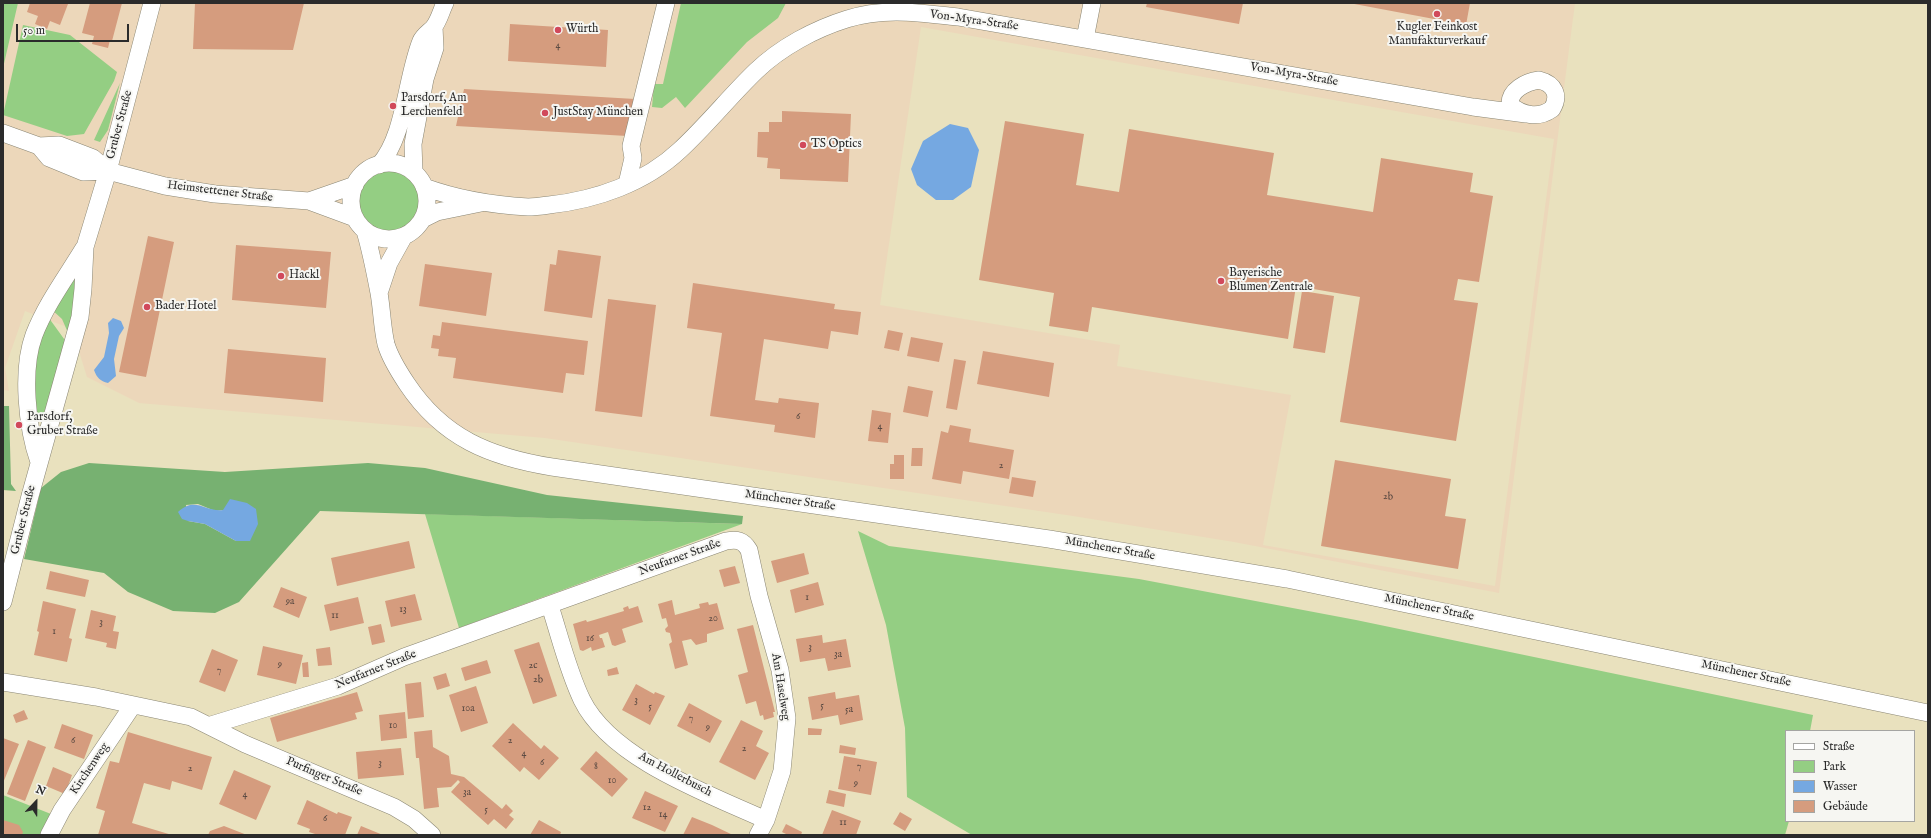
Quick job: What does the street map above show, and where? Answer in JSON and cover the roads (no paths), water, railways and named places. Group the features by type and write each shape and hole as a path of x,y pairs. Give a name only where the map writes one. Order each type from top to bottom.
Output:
{"street":[{"name":"Gruber Straße","path":"3,602 39,462 80,317 85,247 108,170 152,3"},
{"path":"379,165 397,164 414,172 424,186 427,206 423,219 415,229 398,238 384,239 360,224 351,198 355,185 362,175 379,165 386,157 394,140 411,74 422,40 434,27 445,3"},
{"path":"627,184 633,158 631,146 666,3"},
{"path":"1085,39 1092,3"},
{"name":"Von-Myra-Straße","path":"424,186 484,203 528,207 569,203 627,184 662,165 680,150 757,70 793,44 811,34 848,18 876,13 906,12 958,17 1473,107 1526,114 1540,115 1552,110 1556,97 1551,85 1546,82 1533,81 1473,107"},
{"path":"414,172 413,144 425,79 435,48 434,27"},
{"path":"1522,86 1513,94 1510,99 1510,105 1516,110 1526,114"},
{"name":"Heimstettener Straße","path":"3,133 39,146 49,158 83,172 108,170 165,186 215,194 309,201 360,224"},
{"name":"Heimstettener Straße","path":"309,201 355,185"},
{"name":"Von-Myra-Straße","path":"423,219 437,212 484,203"},
{"name":"Münchener Straße","path":"360,224 373,261 387,346 404,378 423,406 437,420 461,438 508,458 552,468 1049,539 1287,579 1928,713"},
{"name":"Münchener Straße","path":"379,294 389,263 404,236"},
{"name":"Gruber Straße","path":"39,462 28,421 28,363 34,337 47,308 85,247"},
{"name":"Neufarner Straße","path":"211,726 338,686 404,657 550,606 726,541 736,539 741,541"},
{"name":"Am Haselweg","path":"741,541 749,550 759,596 780,670 787,718 782,771 766,820 758,835"},
{"name":"Am Hollerbusch","path":"550,606 572,676 583,702 609,734 636,755 675,778 766,820"},
{"path":"3,682 191,717 211,726"},
{"name":"Kirchenweg","path":"49,835 62,810 133,705"},
{"name":"Purfinger Straße","path":"211,726 245,744 394,807 414,819 432,835"}],"water":[{"path":"950,124 968,128 979,150 971,187 953,200 936,200 917,185 911,169 923,141"},
{"path":"113,318 121,321 124,328 119,336 114,359 116,376 108,383 99,379 94,370 104,357 109,333 108,323"},
{"path":"230,499 247,503 256,509 258,524 250,541 236,541 205,524 182,519 178,512 184,507 190,505 223,510"}],"place":[{"name":"Kugler Feinkost Manufakturverkauf","path":"1437,14"},
{"name":"Würth","path":"558,30"},
{"name":"Parsdorf, Am Lerchenfeld","path":"393,106"},
{"name":"JustStay München","path":"545,113"},
{"name":"TS Optics","path":"803,145"},
{"name":"Hackl","path":"281,276"},
{"name":"Bayerische Blumen Zentrale","path":"1221,281"},
{"name":"Bader Hotel","path":"147,307"},
{"name":"Parsdorf, Gruber Straße","path":"19,425"}]}
